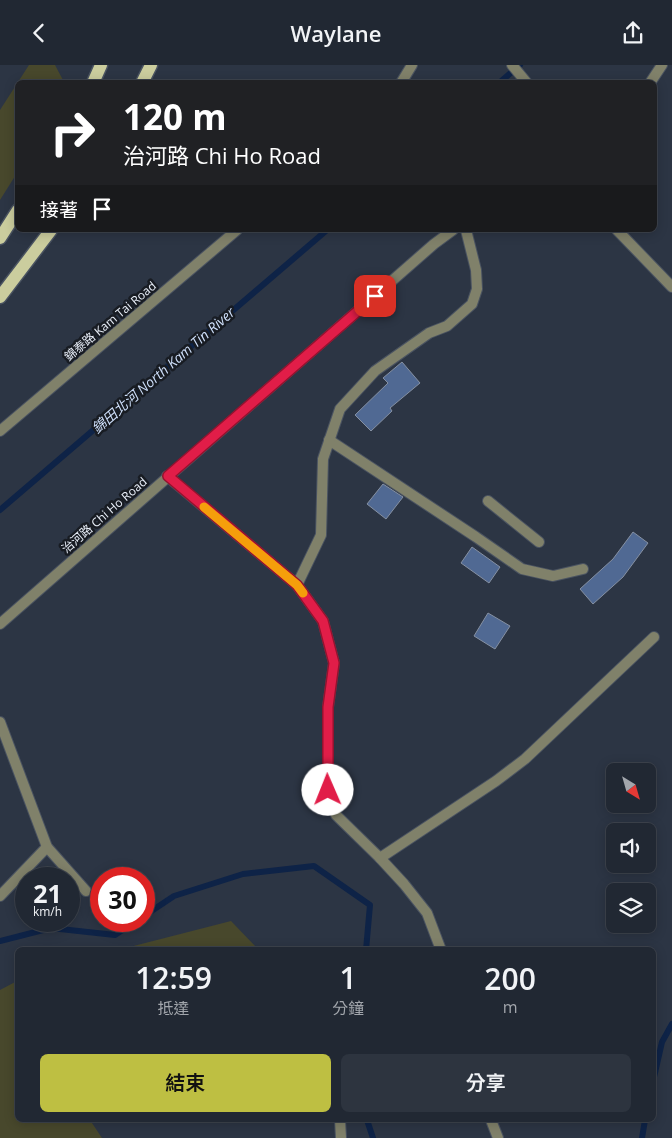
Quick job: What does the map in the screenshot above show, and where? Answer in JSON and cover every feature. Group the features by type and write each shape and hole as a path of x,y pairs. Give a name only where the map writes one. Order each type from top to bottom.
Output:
{"main road":[{"path":"94,80 101,65"},
{"path":"143,80 150,65"},
{"path":"0,238 15,215"},
{"path":"0,297 49,232"}],"street":[{"path":"403,80 412,65"},
{"path":"512,65 524,80"},
{"path":"652,80 662,65"},
{"name":"錦泰路 Kam Tai Road","path":"0,431 235,232"},
{"name":"治河路 Chi Ho Road","path":"0,623 434,244 450,232"},
{"path":"297,585 321,535 324,459 340,409 376,371 429,333 447,326 472,304 477,289 476,270 466,232"},
{"path":"619,232 672,287"},
{"path":"329,440 522,569 554,576 583,569"},
{"path":"168,476 297,585 323,621 334,663 328,707 328,790 336,815 380,858 427,913 440,947"},
{"path":"488,501 539,542"},
{"path":"380,858 526,759 654,637"},
{"path":"0,722 47,847 86,891"},
{"path":"0,896 47,847"},
{"path":"340,1122 341,1138"},
{"path":"493,1122 498,1138"}],"shaded area":[{"path":"29,65 55,65 63,80 19,80"},
{"path":"15,87 15,176 0,200 0,110"},
{"path":"231,921 256,947 130,947"},
{"path":"15,982 15,1122 91,1122 102,1138 0,1138 0,990"}],"building":[{"path":"402,362 420,383 390,408 392,411 371,431 355,415 388,383 383,378"},
{"path":"383,484 403,497 386,519 367,504"},
{"path":"633,532 648,543 623,577 593,604 580,589 613,559"},
{"path":"472,547 500,567 489,583 461,563"},
{"path":"488,613 510,626 495,649 474,636"}],"waterway":[{"name":"錦田北河 North Kam Tin River","path":"502,80 520,65"},
{"name":"錦田北河 North Kam Tin River","path":"0,510 325,232"},
{"path":"155,909 174,896 243,874 314,866 370,905 366,947"},
{"path":"0,941 51,928 115,935 120,932"},
{"path":"656,1068 662,1042 672,1024"},
{"path":"368,1122 373,1138"},
{"path":"642,1138 645,1122"}],"slow traffic":[{"path":"204,507 297,585 303,593"}],"route":[{"path":"328,790 328,707 334,663 323,621 297,585 168,476 375,296"}]}
